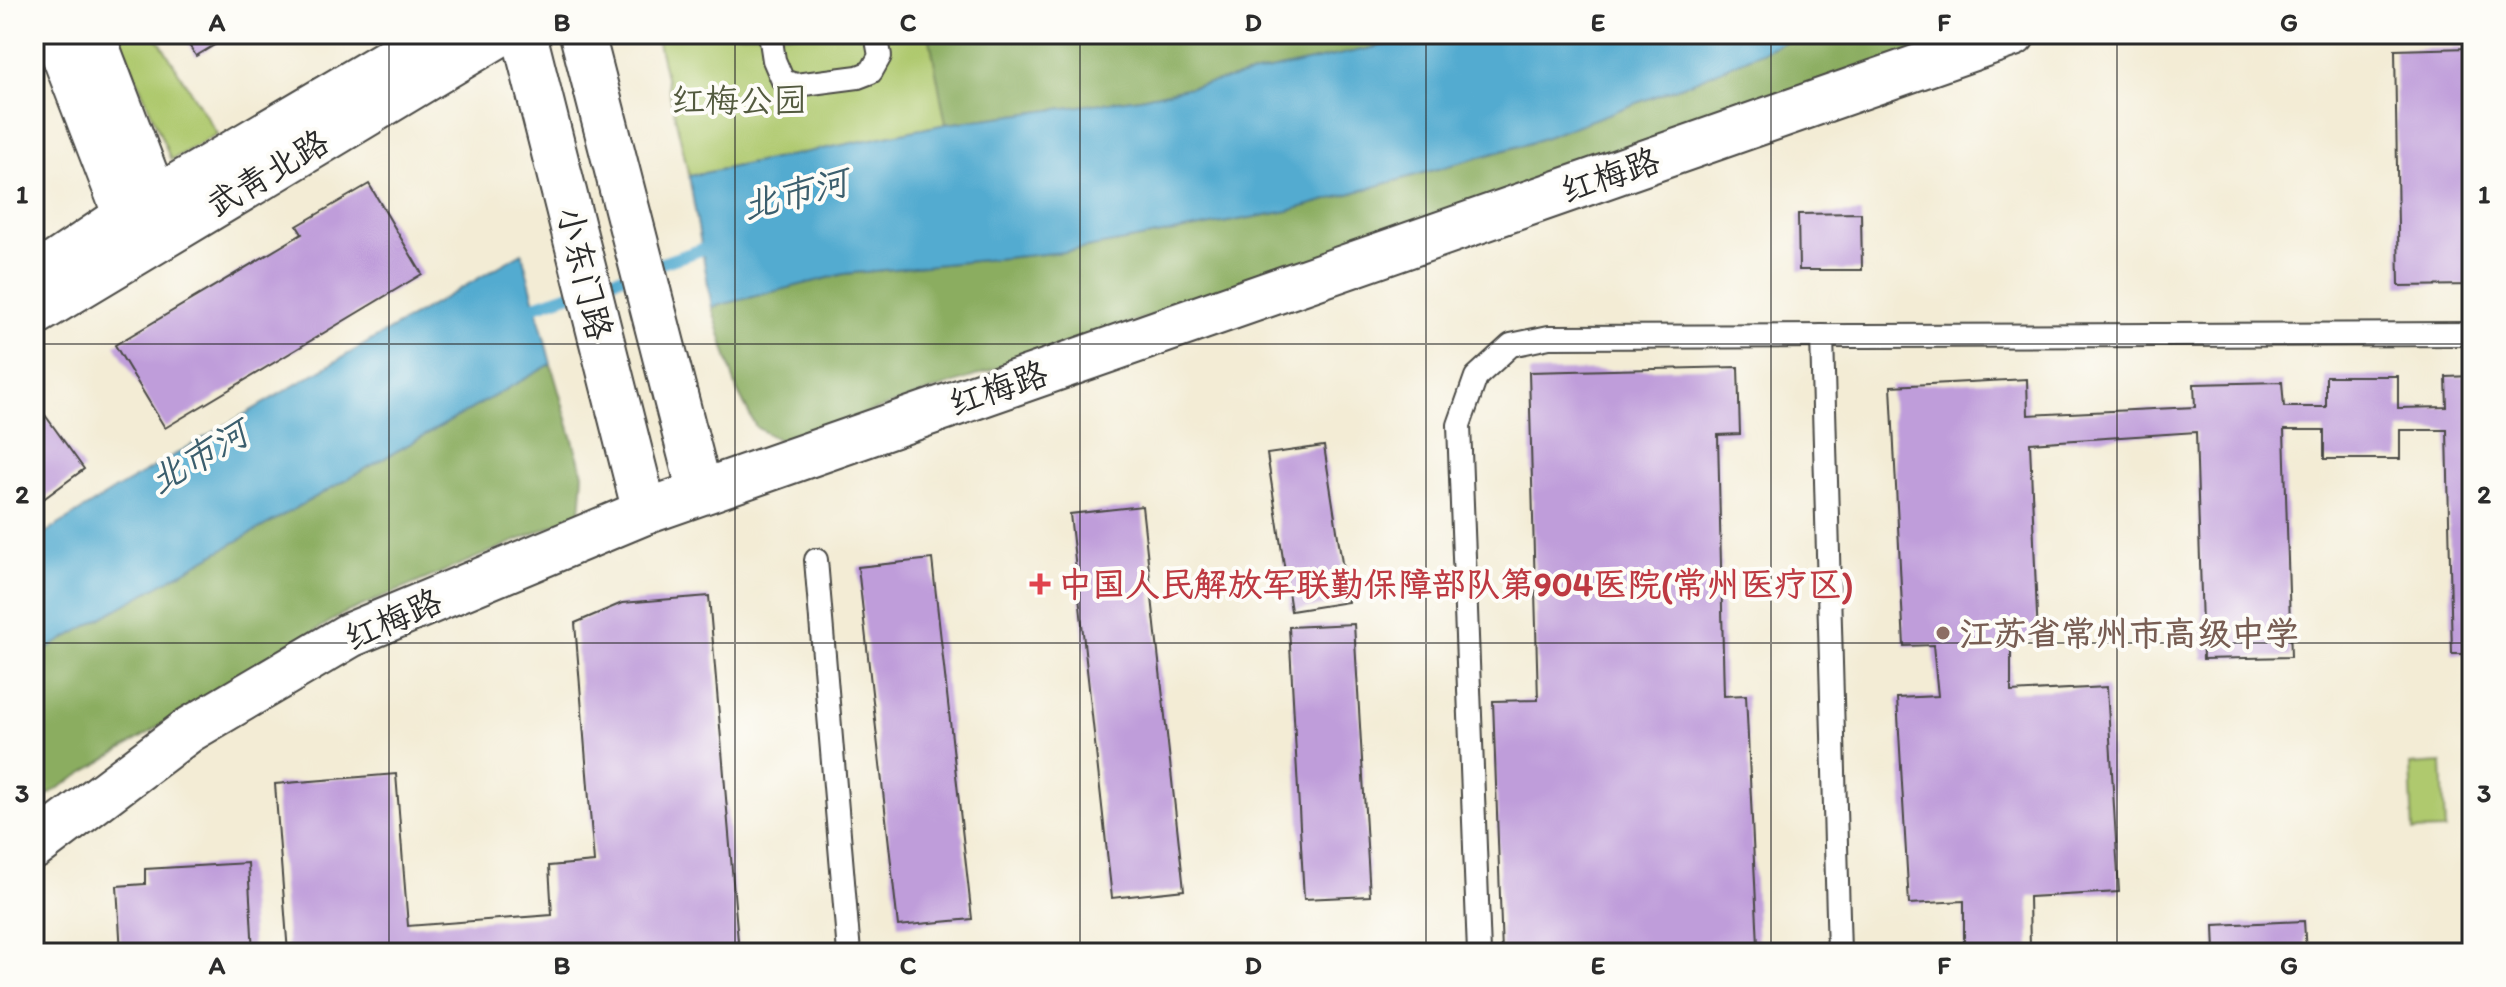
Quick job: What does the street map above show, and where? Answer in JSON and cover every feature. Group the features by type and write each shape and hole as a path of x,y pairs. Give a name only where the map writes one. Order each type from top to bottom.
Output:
{"street":[{"path":"56,34 147,218"},
{"path":"92,34 147,218"},
{"name":"武青北路","path":"34,314 147,218 435,34"},
{"name":"武青北路","path":"34,278 500,34"},
{"name":"小东门路","path":"524,34 645,512"},
{"name":"小东门路","path":"582,34 700,492"},
{"name":"红梅路","path":"34,847 189,730 350,635 645,512 2013,34"}],"lane":[{"path":"770,34 774,60 783,81 796,85 858,77 871,72 880,56 876,34"},
{"path":"1479,953 1459,425 1476,377 1511,345 1549,337 2472,334"},
{"path":"1822,336 1839,953"},
{"path":"816,560 849,953"}],"green space":[{"path":"118,34 155,34 217,134 171,160"},
{"name":"红梅公园","path":"656,34 1436,34 1140,98 946,124 689,176"},
{"path":"929,34 1436,34 1140,98 946,124"},
{"path":"1803,34 1974,34 782,442 756,427 737,390 712,307 844,274 1064,252 1288,211 1530,143 1692,82"},
{"path":"551,364 583,474 580,514 343,614 34,803 34,656"},
{"path":"2442,763 2445,830 2413,831 2410,765"}],"water":[{"path":"1436,34 1803,34 1693,82 1530,143 1288,211 1064,252 844,274 712,307 689,176 946,124 1140,98"},
{"path":"522,253 551,364 34,656 34,540"}],"building":[{"path":"182,34 233,34 196,56"},
{"path":"2470,48 2472,285 2399,286 2395,50"},
{"path":"369,184 422,274 165,428 115,345 302,234 297,226"},
{"path":"1861,213 1862,270 1799,270 1798,214"},
{"path":"1738,367 1740,434 1718,435 1724,696 1746,695 1758,945 1730,946 1730,953 1502,953 1493,701 1538,700 1529,372"},
{"path":"2326,376 2398,376 2398,408 2447,407 2446,377 2472,376 2472,654 2452,654 2447,430 2400,430 2400,459 2324,459 2324,430 2284,430 2291,657 2203,659 2196,432 2030,443 2038,640 2011,639 2011,692 2107,687 2119,892 2029,897 2030,949 2049,948 2049,953 1954,953 1964,950 1964,901 1909,904 1897,698 1938,696 1933,645 1904,646 1891,386 2027,379 2028,415 2195,407 2194,384 2282,382 2284,407 2326,407"},
{"path":"37,404 84,469 34,506 34,407"},
{"path":"1324,446 1348,602 1291,611 1267,454"},
{"path":"1142,506 1184,890 1112,898 1070,514"},
{"path":"932,559 972,919 898,926 858,567"},
{"path":"709,596 739,953 288,953 275,784 396,774 408,926 552,915 549,866 594,862 575,623 622,603"},
{"path":"1354,624 1370,896 1304,899 1289,627"},
{"path":"248,863 253,953 121,953 117,886 145,884 145,869"},
{"path":"2304,921 2306,953 2215,953 2214,925"}],"waterway":[{"name":"北市河","path":"520,311 715,245"}],"place":[{"name":"中国人民解放军联勤保障部队第904医院(常州医疗区)","path":"1040,584"},
{"name":"江苏省常州市高级中学","path":"1943,633"}]}
